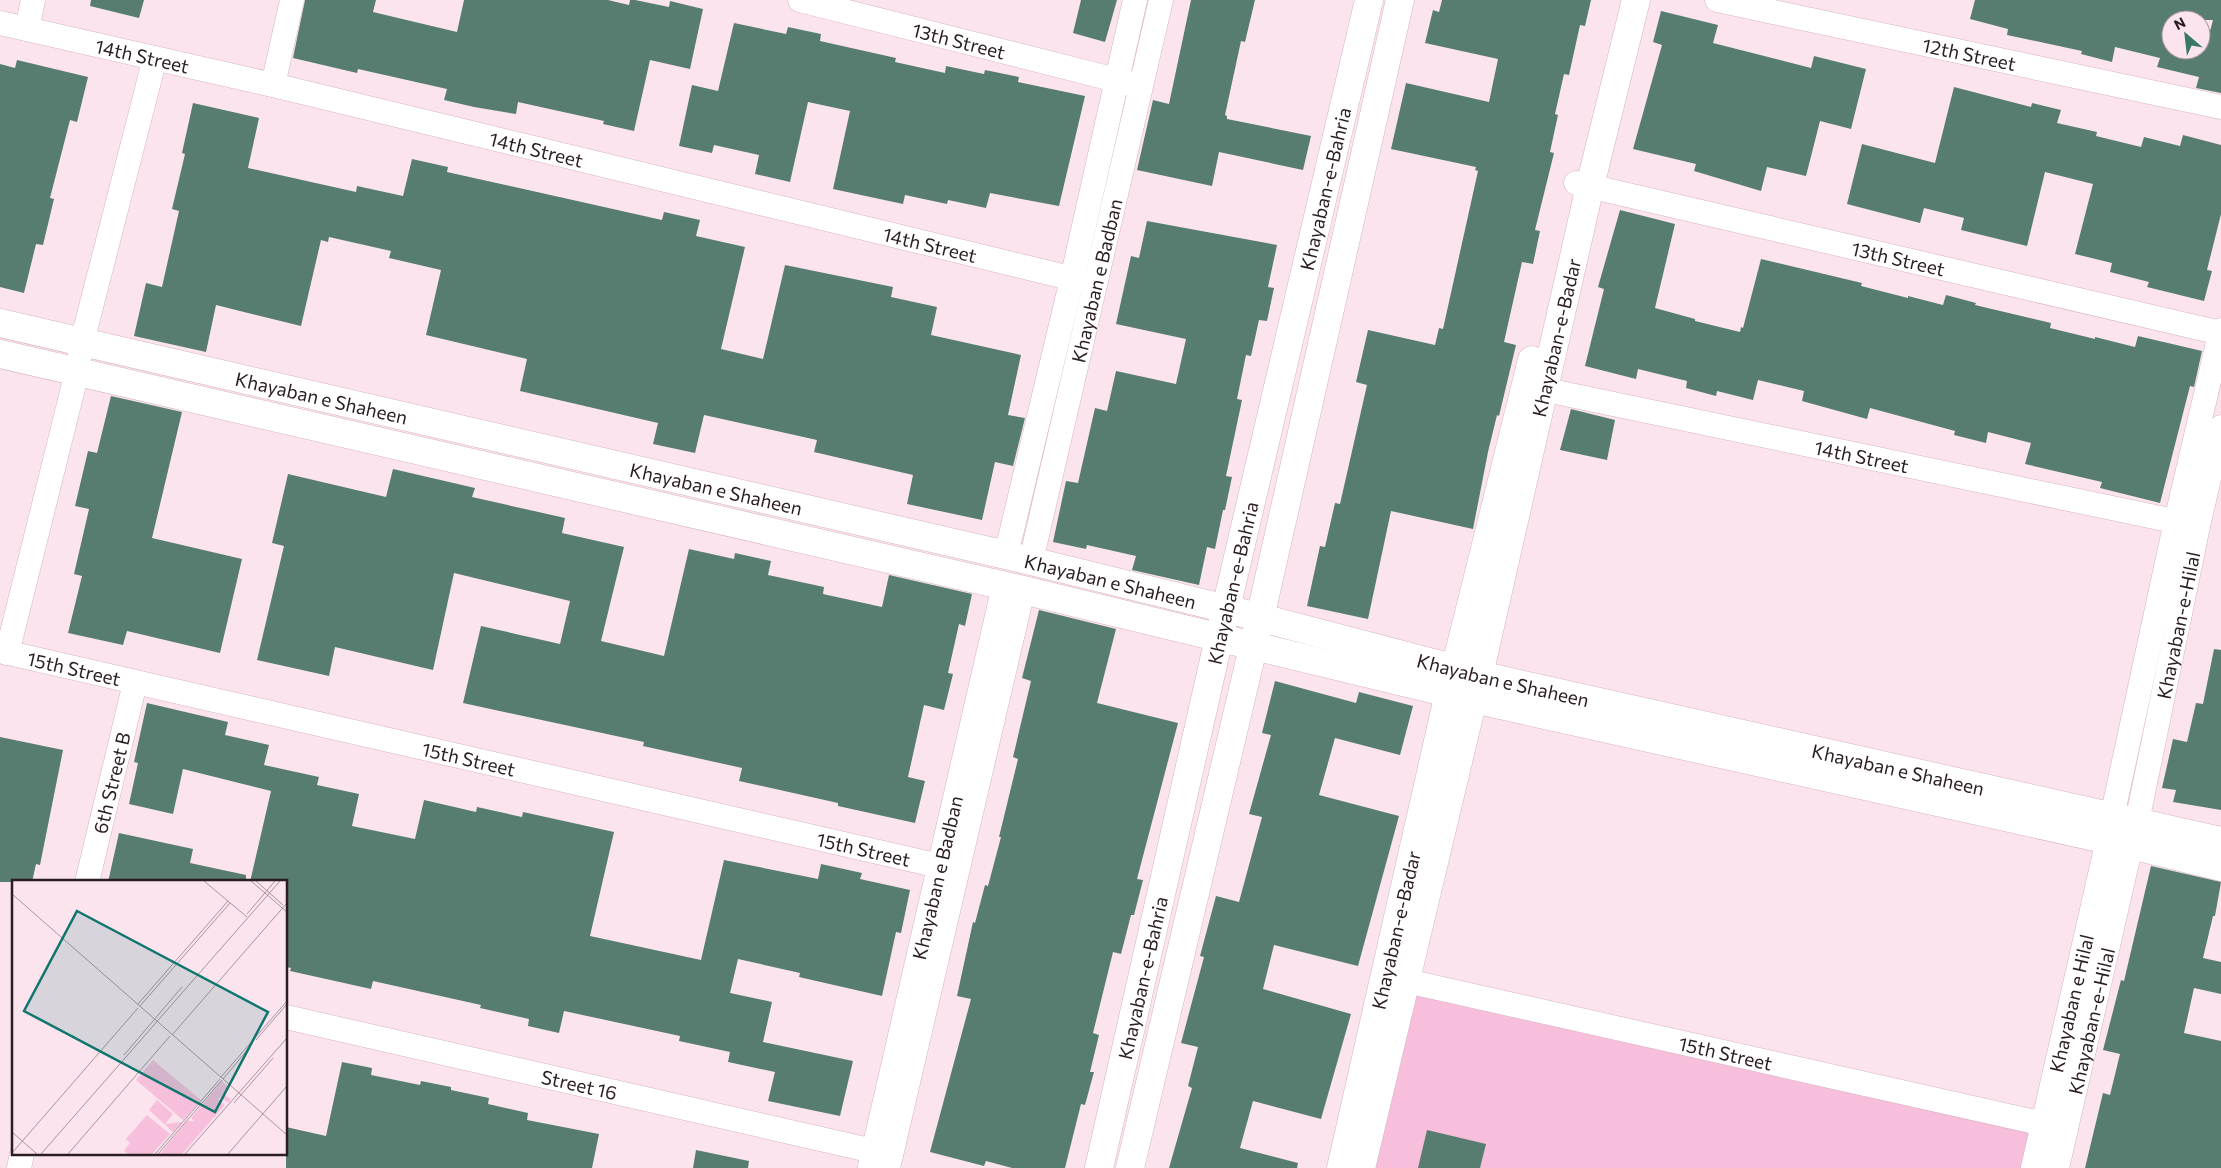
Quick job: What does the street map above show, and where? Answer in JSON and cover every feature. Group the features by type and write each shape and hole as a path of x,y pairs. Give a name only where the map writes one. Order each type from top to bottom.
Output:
{"main road":[{"name":"Khayaban-e-Bahria","path":"1099,1168 1219,638 1369,0"},
{"name":"Khayaban-e-Bahria","path":"1130,1168 1260,618 1400,0"},
{"name":"Khayaban-e-Badar","path":"1341,1168 1394,979 1535,387 1583,185 1619,0"},
{"name":"Khayaban-e-Badar","path":"1583,185 1636,0"},
{"name":"Khayaban e Shaheen","path":"0,323 1018,558 1227,609 1464,684"},
{"name":"Khayaban e Shaheen","path":"0,354 1014,588 1253,646 1464,684 2122,831 2221,841"},
{"name":"Khayaban e Shaheen","path":"2122,831 2221,867"},
{"name":"Khayaban-e-Badar","path":"1362,1168 1394,979"}],"street":[{"path":"27,29 34,0"},
{"path":"273,85 292,0"},
{"name":"13th Street","path":"800,0 1118,82 1141,86"},
{"name":"Khayaban e Badban","path":"1084,281 1118,82 1135,0"},
{"name":"Khayaban e Badban","path":"1018,558 1084,281 1141,86 1161,0"},
{"name":"12th Street","path":"1717,0 2221,107"},
{"name":"14th Street","path":"0,23 273,85 1084,281"},
{"path":"3,652 77,372 82,342 155,58"},
{"name":"13th Street","path":"1583,185 2221,332"},
{"path":"2122,831 2187,523 2221,332"},
{"name":"14th Street","path":"1535,387 2187,523"},
{"name":"Khayaban-e-Hilal","path":"2187,523 2221,428"},
{"name":"Khayaban e Badban","path":"880,1161 1014,588"},
{"name":"15th Street","path":"3,652 948,868"},
{"name":"6th Street B","path":"87,880 135,683"},
{"name":"Khayaban-e-Hilal","path":"2057,1168 2122,831"},
{"name":"Khayaban e Hilal","path":"2033,1168 2043,1124 2122,831"},
{"name":"15th Street","path":"1394,979 2066,1129"},
{"name":"Street 16","path":"288,1017 880,1161"}],"shaded area":[{"path":"1411,990 2036,1128 2026,1168 1371,1168"}],"building":[{"path":"91,0 144,0 139,18 90,6"},
{"path":"305,0 376,0 373,12 457,32 464,0 608,0 629,5 630,0 635,0 669,7 670,1 703,9 690,69 650,60 634,131 603,124 604,121 518,102 516,114 474,107 444,100 447,89 358,69 357,73 293,58"},
{"path":"1081,0 1117,0 1105,42 1073,33"},
{"path":"1191,0 1255,0 1245,42 1241,41 1225,115 1227,119 1311,136 1303,170 1219,152 1212,186 1137,170 1153,100 1169,104"},
{"path":"1442,0 1591,0 1585,26 1580,25 1569,75 1564,74 1555,114 1558,115 1550,152 1554,153 1535,230 1540,231 1533,264 1522,262 1504,342 1516,345 1499,416 1497,415 1488,452 1473,529 1391,511 1368,619 1307,606 1320,546 1325,547 1335,503 1340,504 1367,385 1356,382 1368,330 1435,345 1439,328 1443,329 1478,171 1475,170 1476,167 1391,149 1406,83 1489,102 1498,59 1425,43 1433,10 1439,12"},
{"path":"1975,0 2221,0 2221,93 2196,88 2199,77 2157,67 2160,58 2115,47 2112,62 2081,54 2082,51 2007,35 2008,29 1970,19"},
{"path":"1661,11 1718,25 1713,43 1811,68 1814,56 1866,69 1851,129 1820,121 1806,176 1767,167 1761,191 1694,171 1696,164 1633,149 1662,45 1653,42"},
{"path":"734,23 786,34 788,27 821,34 820,41 896,58 895,62 945,73 946,66 984,74 985,70 1019,77 1018,82 1085,96 1059,206 990,193 986,208 948,200 947,204 905,195 903,204 833,189 850,111 808,102 790,182 755,174 759,155 714,145 712,153 679,146 692,85 718,91"},
{"path":"17,60 88,77 77,122 70,120 50,198 54,199 43,245 36,244 24,293 0,287 0,64 15,68"},
{"path":"1954,87 2031,107 2032,103 2061,110 2057,123 2097,132 2096,136 2141,147 2144,137 2180,146 2183,135 2221,145 2221,214 2207,270 2212,271 2204,301 2147,287 2149,282 2110,272 2112,263 2075,254 2093,184 2045,172 2027,246 1961,230 1964,218 1924,208 1920,223 1847,204 1862,144 1935,163"},
{"path":"193,103 259,118 248,168 356,192 357,186 403,196 412,159 448,167 447,172 662,220 664,212 700,220 696,236 745,247 721,349 763,359 785,265 893,287 891,297 937,307 931,335 1021,355 1008,415 1025,418 1013,466 995,462 982,520 907,504 913,475 814,452 817,440 704,415 695,453 653,444 658,423 520,391 527,359 426,335 441,270 389,258 391,251 329,237 328,242 321,240 301,326 216,305 206,352 134,336 146,283 162,287 179,211 172,209 185,154 182,153"},
{"path":"1620,210 1675,224 1655,308 1695,319 1695,321 1740,332 1741,327 1743,328 1761,259 1862,283 1861,286 1908,298 1908,296 1943,305 1946,295 1976,303 1975,305 2051,323 2050,328 2095,339 2095,337 2135,347 2138,336 2202,351 2194,387 2190,386 2160,503 2100,488 2102,482 2025,464 2031,443 1988,432 1986,443 1954,435 1955,431 1870,408 1867,419 1802,401 1804,391 1758,380 1753,400 1717,391 1716,396 1686,388 1687,381 1638,369 1636,379 1585,366 1604,289 1598,287"},
{"path":"1147,221 1277,245 1268,287 1274,288 1267,321 1259,320 1251,356 1246,355 1237,399 1242,400 1226,476 1232,477 1225,510 1223,510 1215,549 1207,547 1199,585 1132,570 1136,556 1087,545 1086,549 1053,542 1066,481 1078,483 1095,408 1107,411 1116,371 1176,384 1186,339 1116,324 1131,256 1139,258"},
{"path":"111,396 182,412 152,538 242,559 220,653 127,631 123,645 68,633 82,576 74,574 89,509 75,506 88,451 97,453"},
{"path":"1571,409 1615,420 1607,460 1560,450"},
{"path":"393,469 475,488 472,497 565,518 562,533 624,547 601,641 664,656 689,549 734,559 735,553 771,561 768,575 824,587 823,594 882,607 889,575 972,594 965,626 959,624 948,673 953,674 944,710 924,705 908,777 925,781 915,823 838,806 838,803 739,781 742,768 643,746 644,742 463,703 481,626 560,644 570,601 454,573 433,670 335,647 329,676 257,660 284,546 272,543 288,474 386,497"},
{"path":"1039,610 1116,629 1097,703 1178,723 1137,879 1143,880 1134,915 1131,915 1121,954 1113,952 1093,1033 1099,1035 1090,1072 1094,1072 1085,1105 1081,1104 1065,1168 1012,1168 986,1161 984,1166 930,1152 971,999 957,996 973,922 975,923 985,885 988,886 1001,837 999,837 1018,759 1013,757 1031,681 1022,678"},
{"path":"2214,649 2221,650 2221,810 2173,802 2176,790 2162,788 2173,739 2187,742 2196,703 2203,704"},
{"path":"1275,681 1356,703 1359,692 1413,706 1400,755 1335,738 1319,795 1399,816 1358,966 1274,945 1263,989 1351,1014 1321,1119 1253,1101 1240,1148 1298,1163 1297,1168 1169,1168 1192,1088 1188,1086 1198,1047 1181,1043 1204,957 1200,956 1216,896 1239,902 1262,817 1249,814 1271,735 1262,733"},
{"path":"147,703 228,722 225,735 269,745 264,765 319,777 317,785 359,794 352,826 415,839 424,800 476,812 477,807 522,817 523,812 614,832 590,936 701,960 724,860 818,879 821,864 862,873 860,879 910,890 901,933 896,932 882,996 799,977 800,973 738,959 730,993 772,1002 763,1042 853,1061 840,1116 768,1101 775,1072 728,1062 730,1052 679,1041 680,1036 564,1011 559,1033 528,1026 529,1019 480,1008 481,1005 373,981 371,989 290,971 291,968 288,967 288,880 250,880 271,791 183,769 173,814 129,804 138,763 134,762"},
{"path":"0,737 63,750 40,865 36,864 32,880 0,882"},
{"path":"119,833 193,849 190,863 246,875 246,880 108,880"},
{"path":"2151,866 2221,882 2215,916 2213,916 2203,958 2221,962 2221,994 2194,988 2184,1033 2221,1041 2221,1168 2085,1168 2103,1093 2110,1095 2120,1054 2103,1050 2121,980 2124,981"},
{"path":"342,1062 372,1068 371,1075 420,1085 421,1081 489,1098 488,1104 528,1113 527,1120 599,1134 592,1168 286,1168 288,1127 326,1136"},
{"path":"1427,1130 1486,1144 1480,1168 1418,1168"},
{"path":"696,1150 749,1161 748,1168 693,1168"}]}
